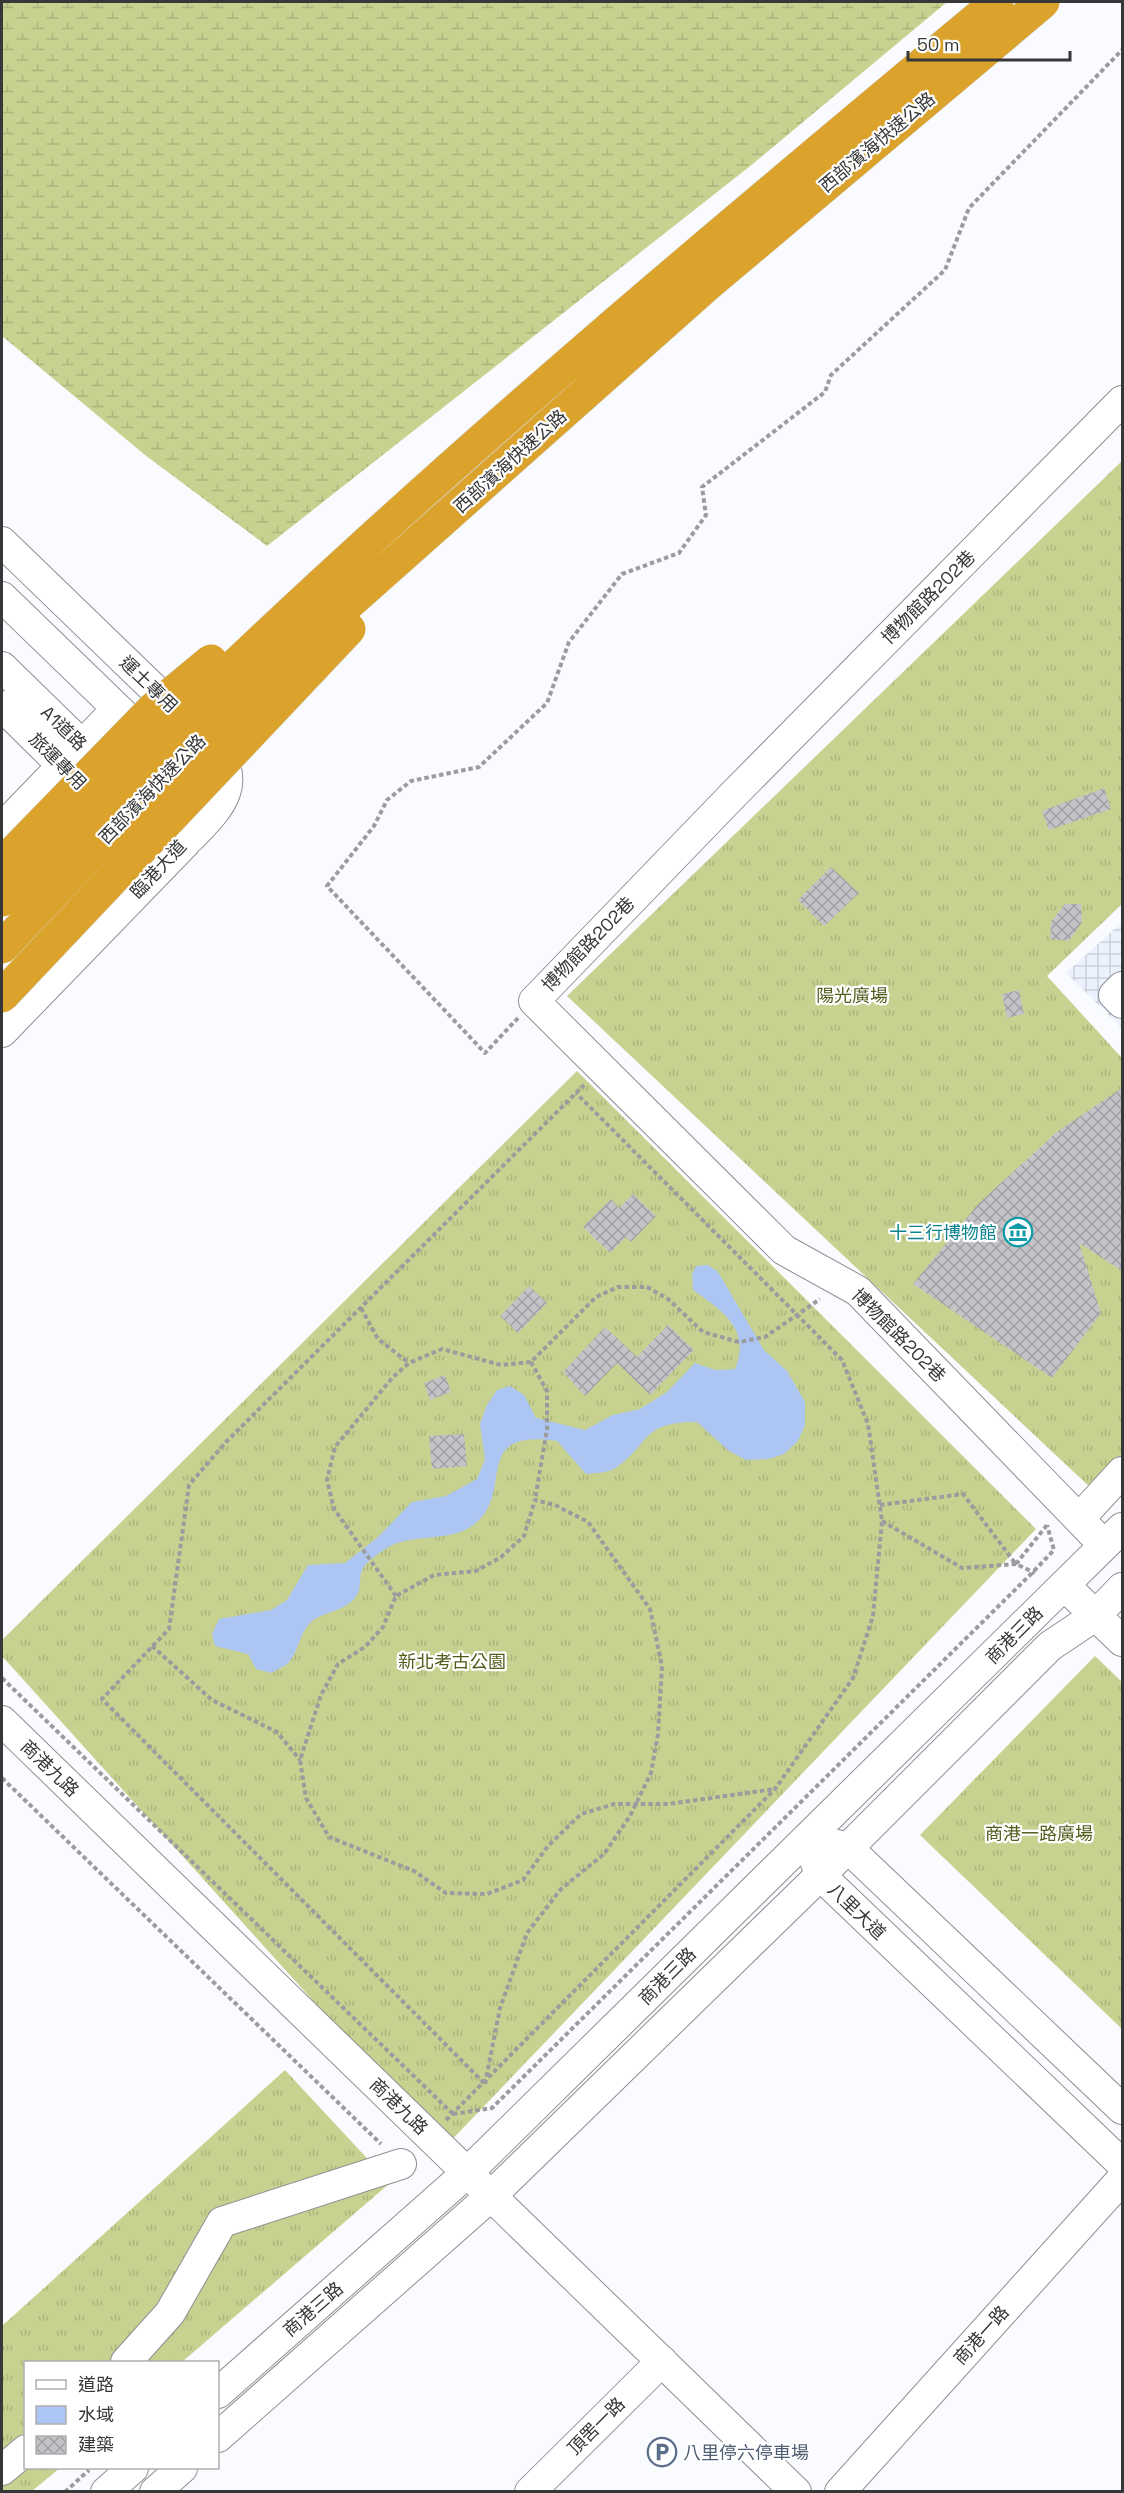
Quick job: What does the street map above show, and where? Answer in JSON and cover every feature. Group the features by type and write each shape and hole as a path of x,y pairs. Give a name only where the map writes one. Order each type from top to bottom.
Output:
{"highway":[{"name":"西部濱海快速公路","path":"2,900 205,694 475,446 688,260 997,2"},
{"name":"西部濱海快速公路","path":"2,947 223,715 708,285 1043,2"},
{"path":"2,864 153,709 475,446"},
{"path":"2,996 497,472"}],"street":[{"name":"博物館路202巷","path":"1113,1536 1078,1519 858,1291 784,1250 534,1001 733,795 1122,401"},
{"name":"運土專用","path":"2,542 212,744 222,757 227,776 223,800 185,843"},
{"path":"2,597 117,709 2,828"},
{"name":"A1道路","path":"2,667 72,756 115,804"},
{"name":"旅運專用","path":"2,706 72,756"},
{"name":"臨港大道","path":"2,1032 185,843 195,824 195,795 184,775 117,709"},
{"path":"2,914 165,755"},
{"path":"2,932 115,804"},
{"path":"1122,987 1114,995 1122,1003"},
{"path":"1078,1519 1122,1472"},
{"path":"1095,1616 1113,1536"},
{"name":"商港三路","path":"219,2392 468,2172 1113,1536"},
{"path":"1064,1585 1122,1641"},
{"name":"商港三路","path":"219,2435 492,2195 848,1848 1050,1646 1095,1616 1122,1588"},
{"name":"商港九路","path":"2,1721 796,2492"},
{"path":"808,1837 848,1848 1122,2109"},
{"name":"八里大道","path":"808,1837 820,1875 1122,2164"},
{"path":"127,2361 170,2313 222,2222 401,2164"},
{"name":"商港一路","path":"840,2492 1122,2179"},
{"name":"頂罟一路","path":"530,2492 662,2361"},
{"path":"2,2470 24,2452"},
{"path":"106,2492 132,2469"},
{"path":"155,2492 181,2469"}],"path":[{"path":"534,1001 485,1053 327,886 374,826 387,800 411,781 479,767 547,703 569,642 622,574 679,553 706,515 702,487 825,392 831,375 945,270 969,208 1122,50"},
{"path":"485,2084 102,1699 169,1629 189,1485 226,1442 600,1068"},
{"path":"453,2114 775,1788 853,1678 873,1616 882,1521 880,1504 868,1424 842,1360 576,1093"},
{"path":"396,1596 334,1509 327,1480 335,1447 393,1377 409,1363 441,1349 501,1365 531,1362 596,1297 618,1287 647,1287 668,1299 703,1332 740,1342 765,1337 841,1282"},
{"path":"361,1308 378,1339 409,1363"},
{"path":"531,1362 547,1391 547,1429 535,1500 524,1536 501,1557 476,1570 434,1575 396,1596 383,1627 365,1647 338,1664 321,1695 300,1760 306,1798 329,1837 414,1871 446,1893 487,1894 523,1880 548,1846 581,1814 614,1804 637,1802 668,1804 775,1788"},
{"path":"880,1504 963,1494 1016,1564"},
{"path":"485,2084 500,2008 527,1933 561,1889 604,1854 637,1802 651,1773 658,1734 662,1666 650,1609 588,1522 555,1505 535,1500"},
{"path":"453,2114 492,2108 1054,1550 1047,1525 1016,1564 962,1568 882,1521"},
{"path":"152,1646 212,1700 277,1732 300,1760"},
{"path":"2,1678 453,2114"},
{"path":"2,1778 401,2164"},
{"path":"65,2492 91,2469"}],"shaded area":[{"path":"1122,922 1122,1028 1066,973"}],"green space":[{"path":"2,2 947,2 749,167 267,546 145,455 2,336"},
{"name":"陽光廣場","path":"1122,461 1122,904 1047,976 1122,1058 1122,1460 1093,1490 567,996"},
{"name":"新北考古公園","path":"577,1071 1036,1529 445,2147 2,1656 2,1640"},
{"name":"商港一路廣場","path":"1095,1656 1122,1682 1122,2029 920,1835"},
{"path":"285,2070 390,2183 183,2361 24,2361 24,2469 59,2469 32,2491 2,2492 2,2326"}],"water":[{"path":"708,1265 718,1272 764,1350 787,1371 805,1402 805,1425 798,1441 784,1454 769,1459 746,1460 729,1451 697,1422 678,1423 655,1430 626,1460 611,1470 601,1473 586,1474 557,1441 529,1440 512,1444 503,1454 492,1498 485,1513 472,1526 450,1535 403,1542 391,1546 376,1556 363,1568 359,1590 354,1600 342,1608 314,1619 303,1633 291,1660 285,1665 271,1673 256,1669 248,1654 215,1646 212,1634 219,1619 271,1610 287,1600 308,1565 345,1563 377,1538 412,1502 446,1496 477,1479 485,1460 480,1424 487,1405 497,1390 510,1386 524,1395 536,1418 585,1430 613,1415 640,1409 667,1392 695,1363 715,1370 735,1369 740,1343 737,1332 723,1313 693,1290 692,1274 696,1266"}],"building":[{"path":"1104,788 1111,809 1049,830 1042,811"},
{"path":"831,867 859,893 824,926 798,900"},
{"path":"1065,904 1081,904 1082,922 1069,941 1050,939 1051,922"},
{"path":"1019,990 1024,1014 1007,1018 1002,994"},
{"name":"十三行博物館","path":"1122,1088 1122,1271 1079,1243 1101,1313 1052,1378 913,1284 979,1203 1058,1131"},
{"path":"633,1194 656,1216 631,1242 626,1237 610,1253 583,1227 611,1199 619,1208"},
{"path":"529,1286 547,1303 518,1333 500,1316"},
{"path":"668,1325 694,1350 650,1395 617,1363 585,1396 563,1372 605,1327 637,1357"},
{"path":"445,1375 451,1392 430,1400 424,1383"},
{"path":"464,1434 467,1466 432,1469 429,1436"}],"place":[{"name":"十三行博物館","path":"1018,1232"},
{"name":"八里停六停車場","path":"662,2452"}]}
